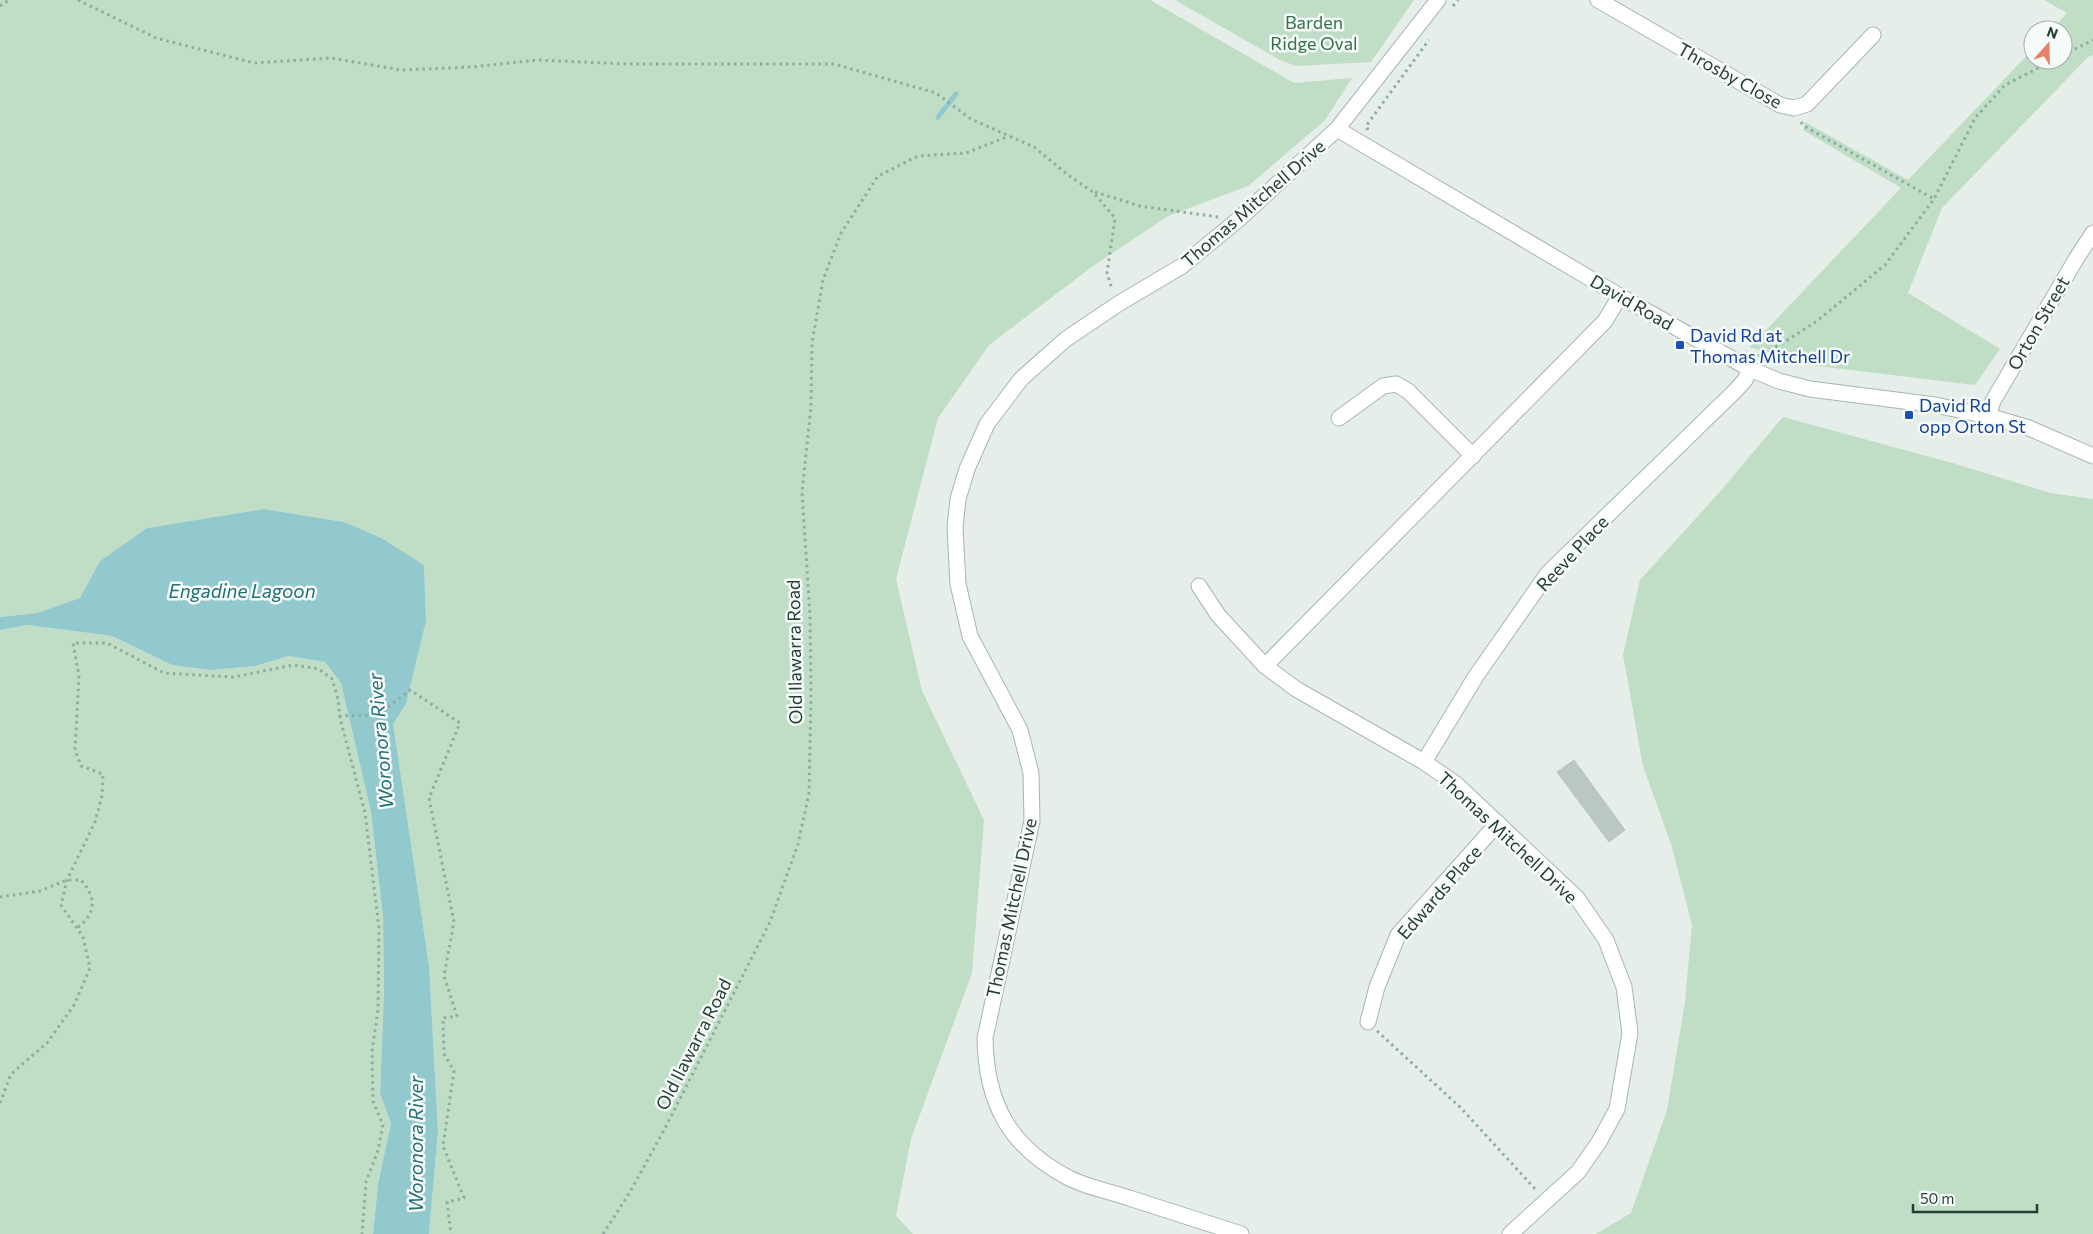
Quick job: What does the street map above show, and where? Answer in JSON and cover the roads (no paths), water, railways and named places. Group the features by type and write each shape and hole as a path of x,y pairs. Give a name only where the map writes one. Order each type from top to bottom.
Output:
{"street":[{"name":"Thomas Mitchell Drive","path":"1241,1234 1068,1178 1031,1154 1007,1127 992,1092 986,1066 985,1038 1032,820 1031,773 1020,730 970,636 958,584 955,527 958,499 967,469 987,424 1021,379 1066,339 1118,304 1182,266 1239,219 1337,129 1438,0"},
{"name":"Throsby Close","path":"1598,0 1780,105 1794,108 1807,104 1873,35"},
{"name":"David Road","path":"1337,129 1620,296 1750,369 1779,381 1810,389 1935,405 1988,416 2029,428 2093,456"},
{"name":"Orton Street","path":"1988,416 1993,401 2093,233"},
{"path":"1265,666 1605,321 1620,296"},
{"name":"Reeve Place","path":"1424,762 1480,669 1548,573 1736,390 1745,380 1750,369"},
{"path":"1339,418 1383,386 1396,384 1408,391 1473,456"},
{"name":"Thomas Mitchell Drive","path":"1199,586 1218,614 1265,666 1296,689 1424,762 1456,784 1576,898 1606,940 1624,986 1630,1033 1617,1109 1599,1142 1578,1172 1510,1234"},
{"name":"Edwards Place","path":"1368,1022 1378,987 1398,935 1498,823"}],"water":[{"name":"Engadine Lagoon","path":"264,509 344,522 381,538 424,565 426,621 406,704 393,724 429,966 438,1130 429,1234 373,1234 378,1184 391,1123 380,1094 384,991 383,917 371,812 341,683 325,662 289,656 255,666 211,670 172,665 112,636 28,625 0,630 0,617 37,613 80,598 100,561 147,528"}],"waterway":[{"path":"938,117 956,94"}],"place":[{"name":"David Rd at Thomas Mitchell Dr","path":"1680,345"},
{"name":"David Rd opp Orton St","path":"1909,415"}],"park label":[{"name":"Barden Ridge Oval","path":"1314,32"}],"water label":[{"name":"Woronora River","path":"380,741"},
{"name":"Woronora River","path":"415,1144"}]}
